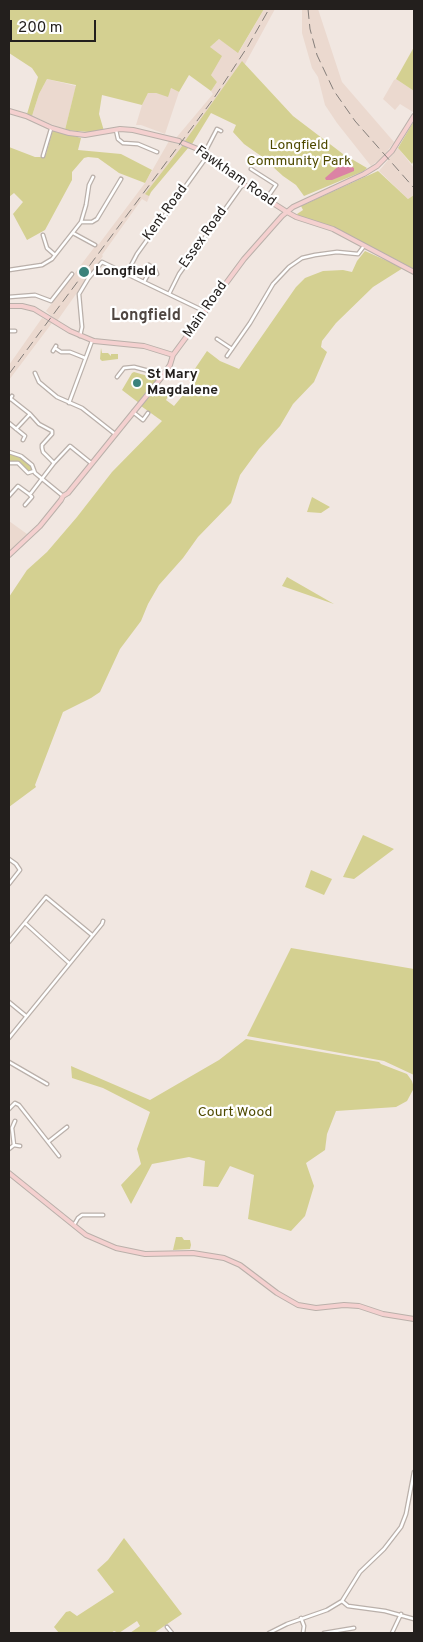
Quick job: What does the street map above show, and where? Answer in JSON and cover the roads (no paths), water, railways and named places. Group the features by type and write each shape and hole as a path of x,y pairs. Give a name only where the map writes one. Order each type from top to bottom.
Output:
{"street":[{"name":"Fawkham Road","path":"9,111 29,117 52,128 86,135 116,130 139,131 181,142 206,153 243,184 286,212 329,227 414,272"},
{"name":"Main Road","path":"9,555 40,526 63,496 68,494 161,378 170,365 173,355 244,259 286,212 377,166 392,151 414,116"},
{"path":"43,156 52,128"},
{"name":"Kent Road","path":"127,273 137,254 206,153 217,129 220,131"},
{"path":"116,130 118,139 123,142 138,144 157,152"},
{"path":"251,169 276,185 267,199"},
{"path":"9,270 42,265 52,259 81,222 89,185 93,177"},
{"path":"81,222 92,222 101,213 121,179"},
{"name":"Essex Road","path":"169,294 178,276 243,184"},
{"path":"73,233 95,245"},
{"path":"43,235 47,248 55,255"},
{"path":"227,356 250,323 273,284 292,265 305,258 319,254 340,252 357,254 364,246"},
{"path":"80,336 82,327 79,297 83,286 103,262 204,311"},
{"path":"144,282 150,266 158,274"},
{"path":"9,297 34,294 52,301 72,274"},
{"path":"9,306 22,306 34,309 92,341 144,346 173,355"},
{"path":"217,339 232,349"},
{"path":"69,402 92,341"},
{"path":"55,348 61,352 70,352 85,358"},
{"path":"117,377 124,368 134,367 149,370 161,378"},
{"path":"35,373 39,382 57,397 82,407 115,434"},
{"path":"31,378 36,377"},
{"path":"10,398 39,424 52,431 52,434 42,444 42,448 43,452 54,462"},
{"path":"133,412 143,420 148,413"},
{"path":"16,429 30,414"},
{"path":"9,423 25,436 22,440"},
{"path":"25,505 32,497 30,494 54,462 70,446 91,463"},
{"path":"9,452 21,456 32,465 34,471 63,496"},
{"path":"9,463 18,463 28,473 34,471"},
{"path":"9,496 18,486 30,494"},
{"path":"9,859 20,870 9,884"},
{"path":"9,942 46,897 92,935"},
{"path":"9,1038 103,921"},
{"path":"25,923 70,963"},
{"path":"9,1002 26,1016"},
{"path":"9,1062 47,1084"},
{"path":"9,1109 15,1103 19,1105 59,1156"},
{"path":"14,1145 12,1128 15,1121"},
{"path":"48,1142 67,1127"},
{"path":"9,1149 14,1145 20,1146"},
{"path":"9,1173 74,1226 99,1242 131,1252 162,1255 208,1254 228,1259 245,1268 276,1293 304,1306 316,1308 344,1305 359,1306 384,1314 414,1319"},
{"path":"74,1226 82,1215 103,1215"},
{"path":"269,1633 302,1618 327,1610 342,1601 360,1572 384,1550 401,1527 406,1514 414,1472"},
{"path":"342,1601 349,1606 401,1614 414,1619"},
{"path":"392,1633 401,1614"},
{"path":"302,1618 303,1633"},
{"path":"167,1626 172,1633"},
{"path":"324,1633 354,1628"}],"railway":[{"path":"9,374 214,98 248,46 269,9"},
{"path":"308,9 310,29 317,55 334,91 355,121 414,188"}],"place":[{"name":"Longfield","path":"84,272"},
{"name":"St Mary Magdalene","path":"137,383"}],"district":[{"name":"Longfield","path":"146,317"}],"park label":[{"name":"Longfield Community Park","path":"299,154"},
{"name":"Court Wood","path":"235,1113"}]}
